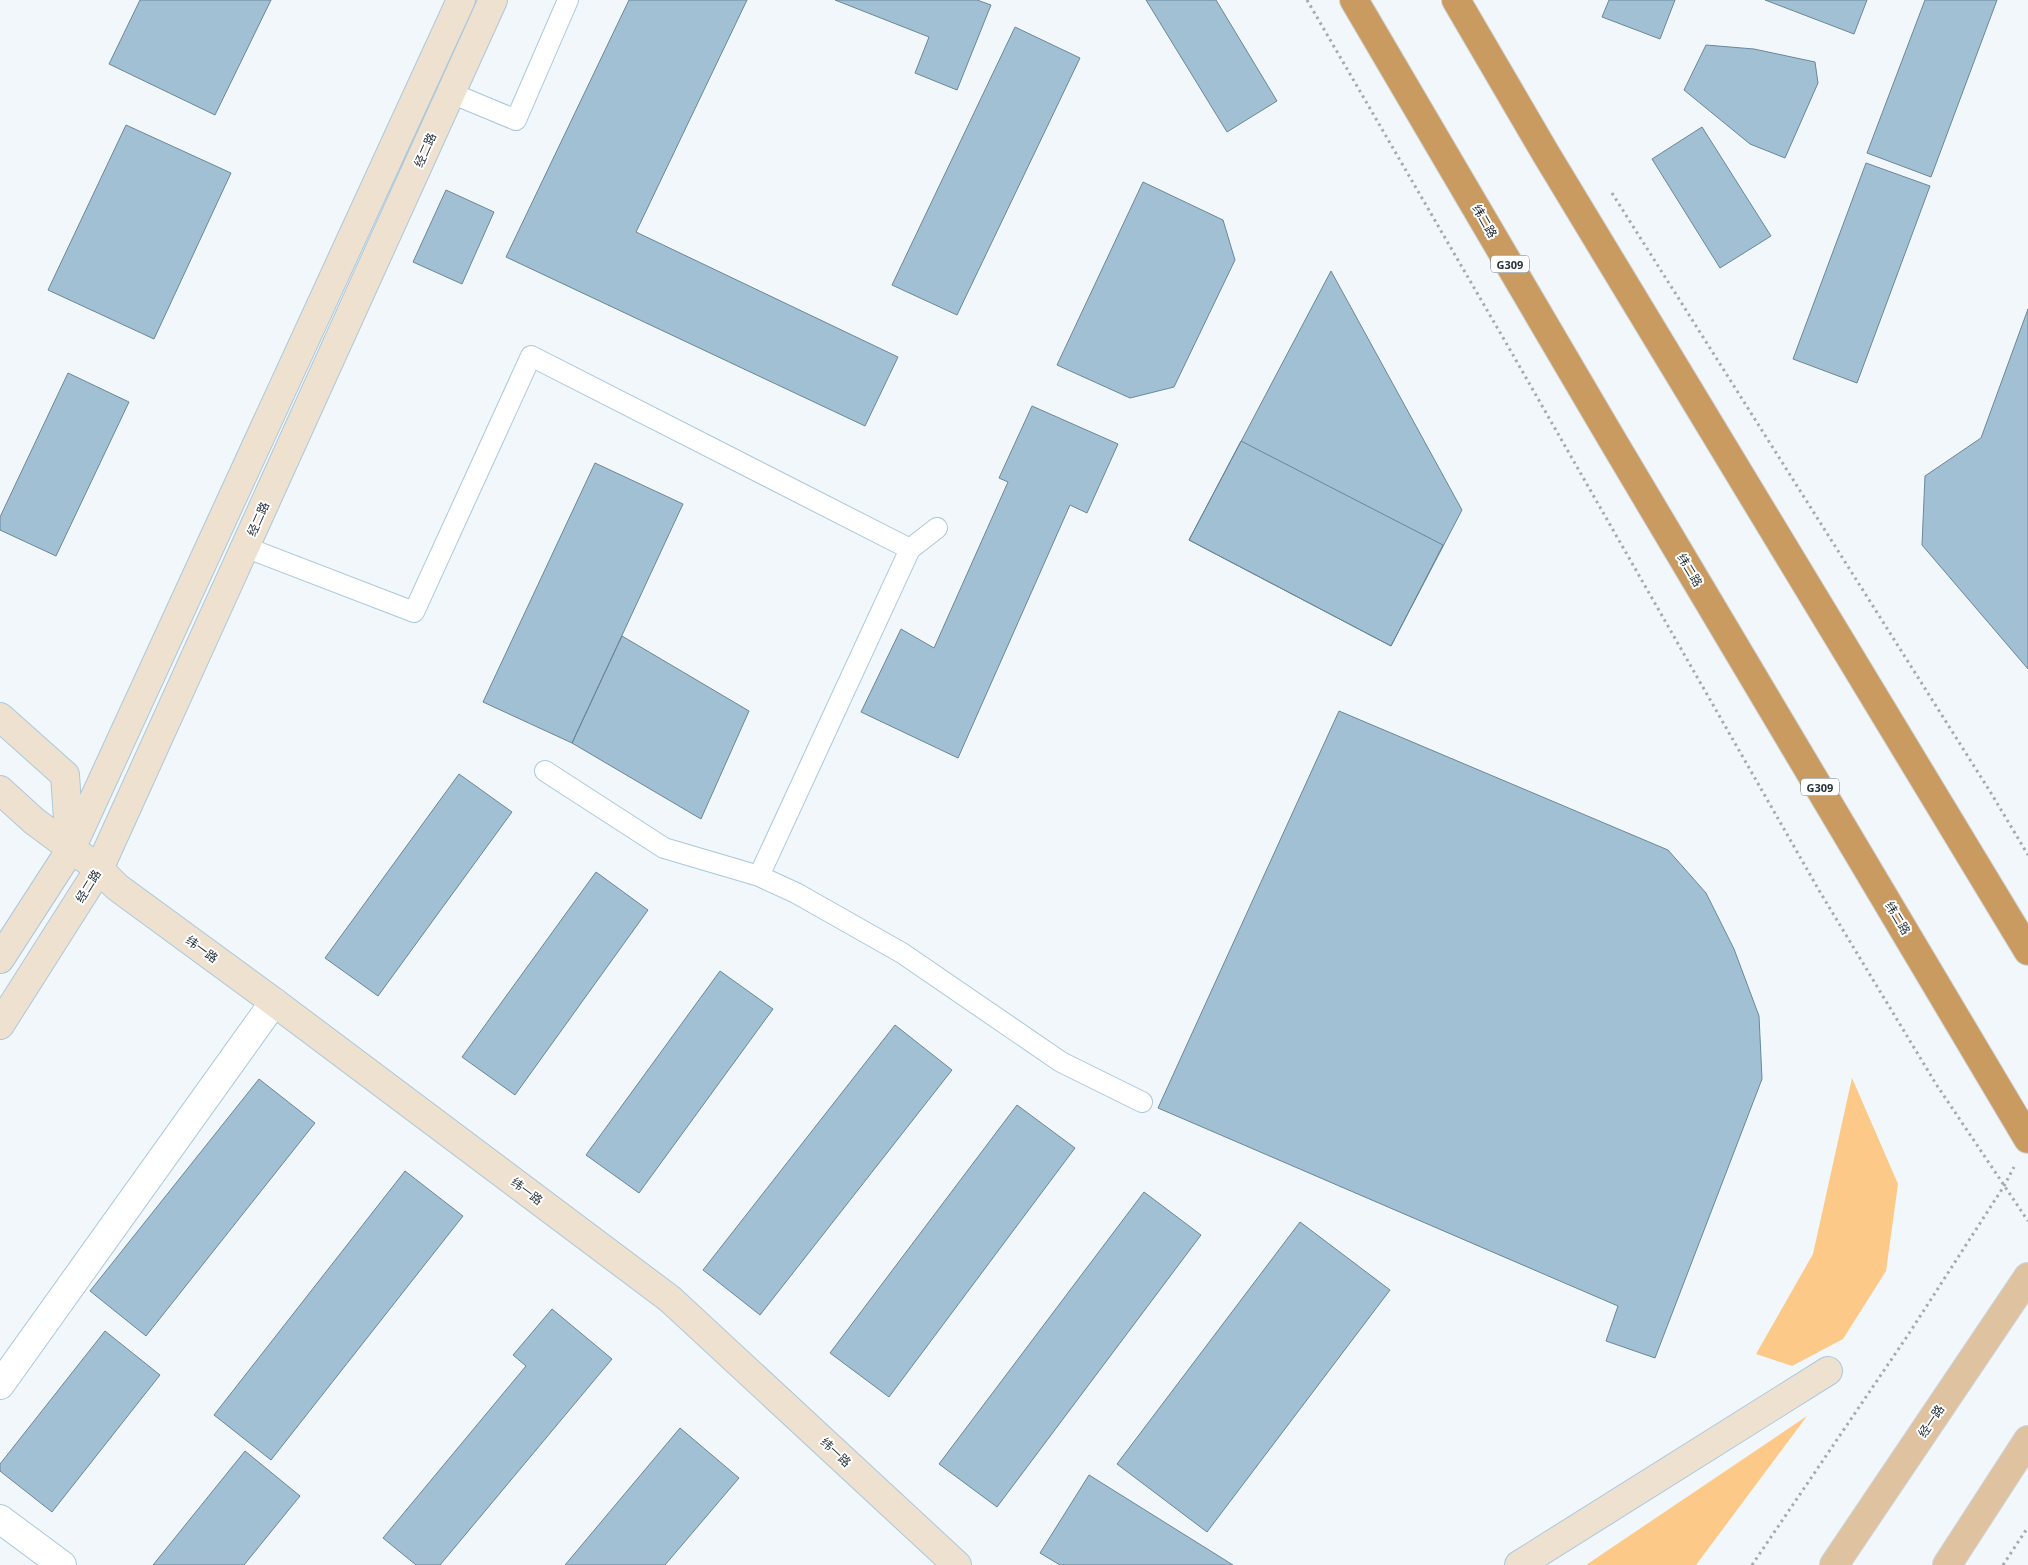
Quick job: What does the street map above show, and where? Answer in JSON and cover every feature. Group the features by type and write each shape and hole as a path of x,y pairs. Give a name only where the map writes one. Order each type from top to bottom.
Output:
{"highway":[{"name":"纬二路","path":"1354,0 2028,1139"},
{"path":"1456,0 1551,162 2028,950"}],"main road":[{"name":"经一路","path":"1834,1565 2028,1277"},
{"path":"1947,1565 2028,1440"}],"street":[{"name":"经二路","path":"0,1025 100,869 493,0"},
{"path":"0,959 70,849 454,2"},
{"path":"0,717 65,775 70,849"},
{"name":"纬一路","path":"0,790 34,821 100,869 118,887 670,1299 957,1565"},
{"path":"0,1385 274,1002"},
{"path":"1519,1565 1828,1371"},
{"path":"0,1519 62,1565"}],"lane":[{"path":"452,93 516,120 568,0"},
{"path":"246,546 414,612 531,356 910,548"},
{"path":"759,876 910,548 937,528"},
{"path":"545,771 664,848 759,876 796,893 902,953 1060,1062 1142,1102"}],"path":[{"path":"1307,0 1509,348 1820,892 1936,1084 2028,1221"},
{"path":"1609,188 1991,793 2028,855"},
{"path":"1752,1565 1908,1335 2004,1186 2028,1139"},
{"path":"2003,1565 2028,1527"}],"shaded area":[{"path":"1852,1078 1898,1184 1886,1271 1843,1339 1792,1366 1756,1354 1813,1254"},
{"path":"1807,1416 1696,1565 1586,1565"}],"building":[{"path":"140,0 271,0 215,115 109,64"},
{"path":"629,0 747,0 636,232 898,357 865,426 506,257"},
{"path":"835,0 977,0 991,5 957,90 915,73 929,37"},
{"path":"1146,0 1216,0 1277,101 1227,132"},
{"path":"1609,0 1675,0 1660,39 1602,17"},
{"path":"1765,0 1867,0 1854,34"},
{"path":"1925,0 1997,0 1931,177 1867,153"},
{"path":"1015,27 1080,58 957,315 892,285"},
{"path":"1706,45 1754,49 1815,62 1818,83 1785,158 1750,144 1684,90"},
{"path":"126,125 231,173 154,339 48,290"},
{"path":"1702,127 1771,236 1720,268 1652,159"},
{"path":"1866,163 1930,186 1857,383 1793,359"},
{"path":"1143,182 1223,220 1235,260 1174,387 1130,398 1057,365"},
{"path":"446,190 494,212 462,284 413,262"},
{"path":"1331,271 1462,510 1391,646 1189,540"},
{"path":"2028,309 2028,669 1922,545 1925,476 1981,438"},
{"path":"68,373 129,402 56,556 0,530 0,517"},
{"path":"1032,406 1118,444 1087,513 1070,505 958,758 861,712 901,629 934,648 1008,482 999,478"},
{"path":"1241,441 1443,545 1391,646 1189,540"},
{"path":"595,463 683,504 572,743 483,702"},
{"path":"622,636 749,711 701,819 572,743"},
{"path":"1339,711 1668,850 1706,893 1734,949 1759,1016 1762,1079 1655,1358 1606,1341 1618,1306 1158,1108"},
{"path":"459,774 512,812 378,996 325,958"},
{"path":"596,872 648,910 515,1095 462,1057"},
{"path":"720,971 773,1009 639,1193 586,1155"},
{"path":"895,1025 952,1070 760,1315 703,1270"},
{"path":"259,1079 315,1123 146,1336 90,1291"},
{"path":"1017,1105 1075,1148 889,1397 830,1353"},
{"path":"405,1171 463,1216 271,1460 214,1415"},
{"path":"1144,1192 1201,1235 997,1507 939,1464"},
{"path":"1300,1222 1390,1290 1207,1532 1117,1464"},
{"path":"552,1309 612,1359 440,1565 416,1565 383,1538 526,1366 513,1355"},
{"path":"105,1331 160,1375 52,1512 0,1471 0,1464"},
{"path":"680,1428 739,1478 665,1565 565,1565"},
{"path":"245,1451 300,1496 244,1565 153,1565"},
{"path":"1089,1475 1233,1565 1060,1565 1040,1553"}]}
